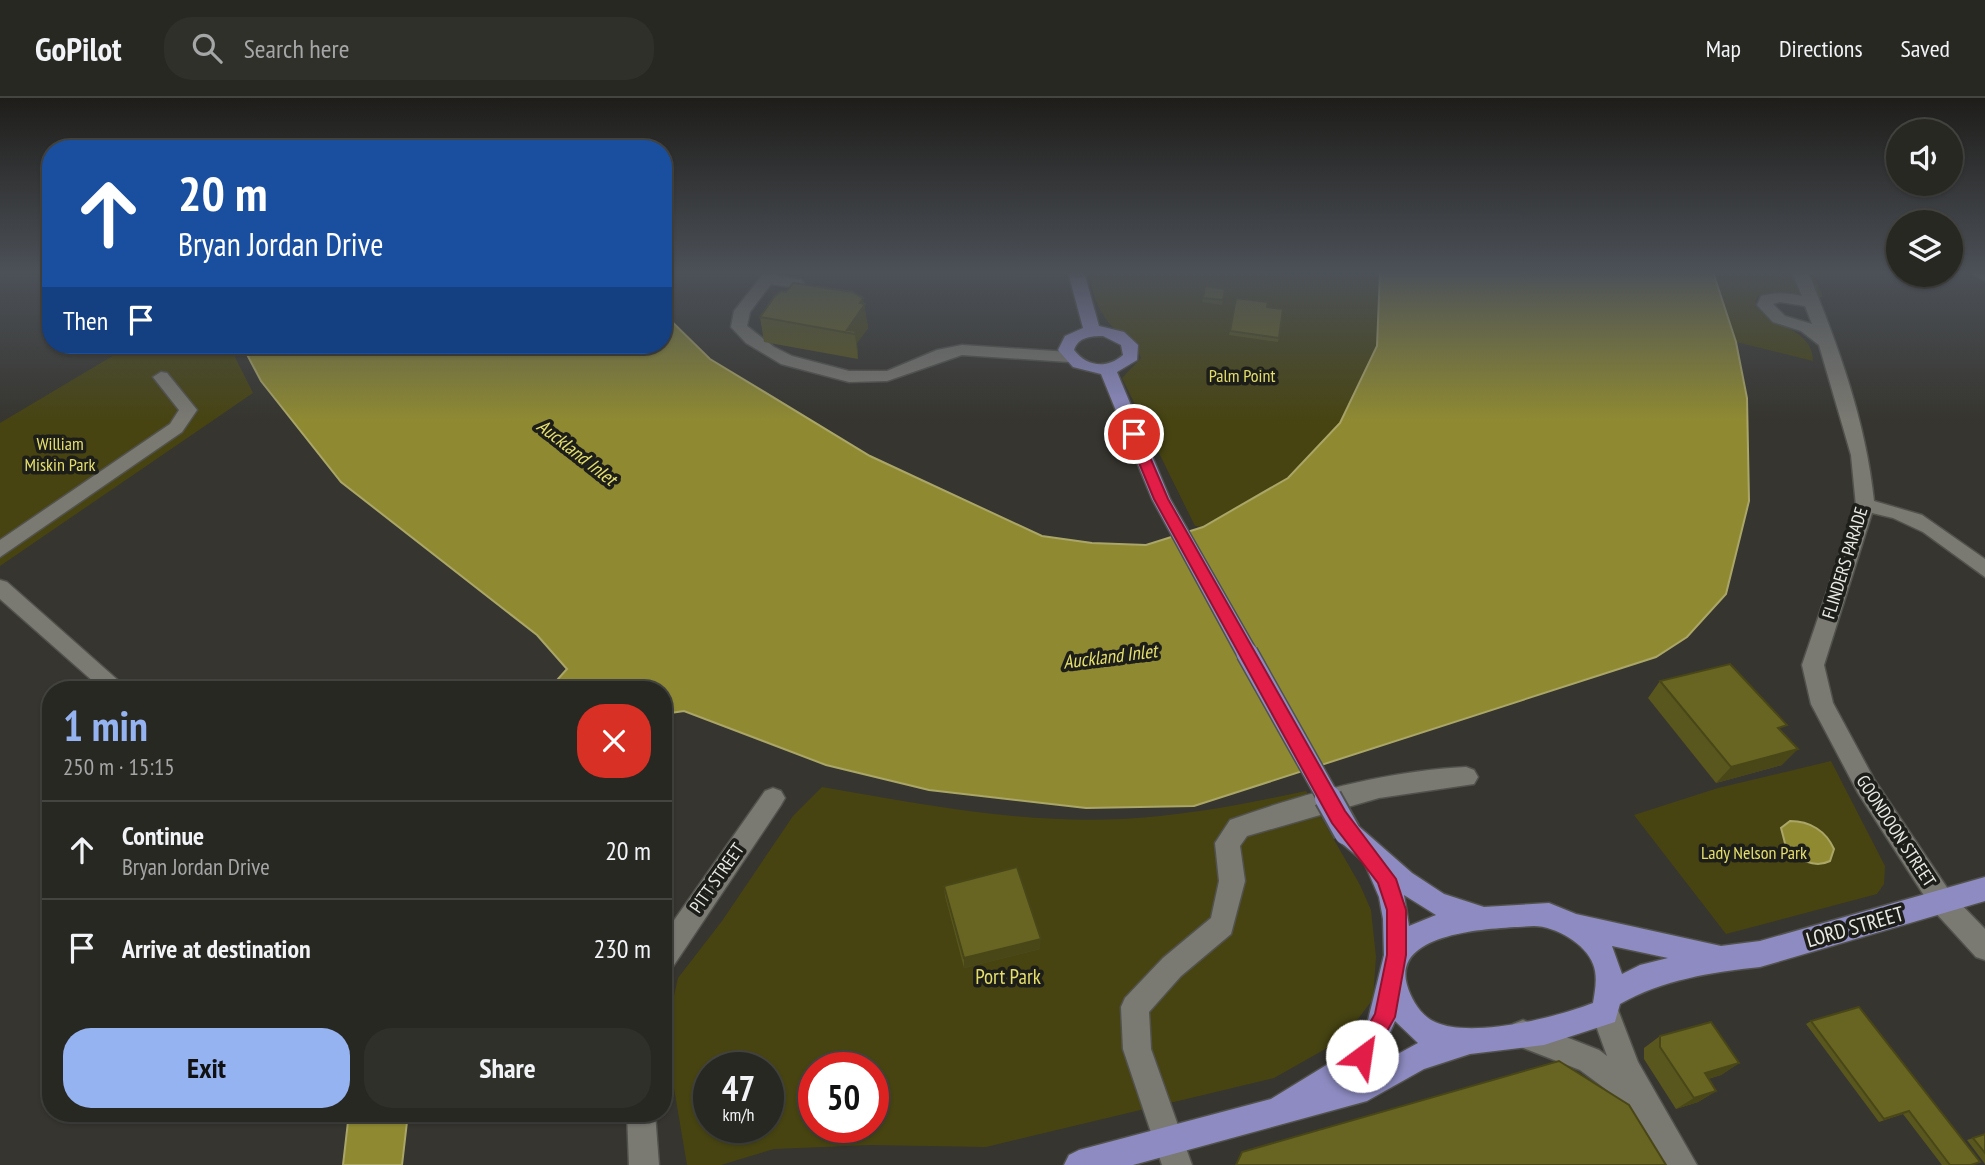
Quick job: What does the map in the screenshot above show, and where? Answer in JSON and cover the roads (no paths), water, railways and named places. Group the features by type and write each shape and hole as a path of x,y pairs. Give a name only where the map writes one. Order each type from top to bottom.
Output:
{"main road":[{"path":"1089,322 1091,331"},
{"path":"1091,331 1113,333 1129,343 1132,349 1126,362 1107,369 1085,367 1068,350 1072,337 1091,331"},
{"path":"1107,369 1161,499 1347,832 1386,879 1397,910 1394,965 1396,998 1409,1018 1432,1035 1469,1041"},
{"path":"1347,832 1403,881 1437,903 1486,920"},
{"name":"LORD STREET","path":"1607,1004 1640,978 1723,958 1760,954 1985,889"},
{"path":"1079,1165 1172,1153 1276,1111 1367,1087 1418,1057 1469,1041 1585,1022 1607,1004 1611,984 1607,960 1592,940 1566,922 1545,913 1436,926 1417,934 1394,965 1385,1017 1362,1056 1276,1111"},
{"name":"LORD STREET","path":"1566,922 1620,937 1723,958"}],"street":[{"path":"740,322 739,327 749,339 768,351 814,370 848,376 886,376 917,367 941,353 963,349 1027,353 1068,350"},
{"path":"1788,322 1807,328 1825,342"},
{"name":"FLINDERS PARADE","path":"1818,322 1860,455 1865,506 1813,665 1822,704"},
{"path":"0,550 176,428 188,410 161,377"},
{"path":"1865,506 1888,507 1908,514 1938,531 1985,570"},
{"path":"0,587 108,681"},
{"name":"GOONDOON STREET","path":"1822,704 1866,786 1943,903 1985,948"},
{"path":"1172,1153 1137,1049 1135,1007 1172,967 1222,925 1231,881 1227,843 1239,828 1383,786 1436,778 1466,778"},
{"name":"PITT STREET","path":"672,946 773,798"},
{"path":"1607,1004 1616,1051 1639,1098 1682,1165"},
{"path":"1523,1034 1589,1060 1639,1098"},
{"path":"641,1122 644,1165"}],"water":[{"name":"Auckland Inlet","path":"672,322 710,359 870,456 1042,536 1092,543 1146,545 1203,527 1288,478 1340,423 1377,346 1378,322 1729,322 1747,398 1749,501 1726,594 1687,637 1656,657 1194,806 1086,808 929,790 826,765 684,711 672,713 672,681 556,681 567,669 537,635 341,482 261,381 247,354 672,354"},
{"path":"1790,821 1804,823 1822,832 1834,849 1830,861 1818,864 1806,862 1786,847 1781,828"},
{"path":"348,1122 407,1122 402,1165 343,1165"}],"park label":[{"name":"Palm Point","path":"1242,376"},
{"name":"William Miskin Park","path":"60,454"},
{"name":"Lady Nelson Park","path":"1754,853"},
{"name":"Port Park","path":"1008,977"}]}
